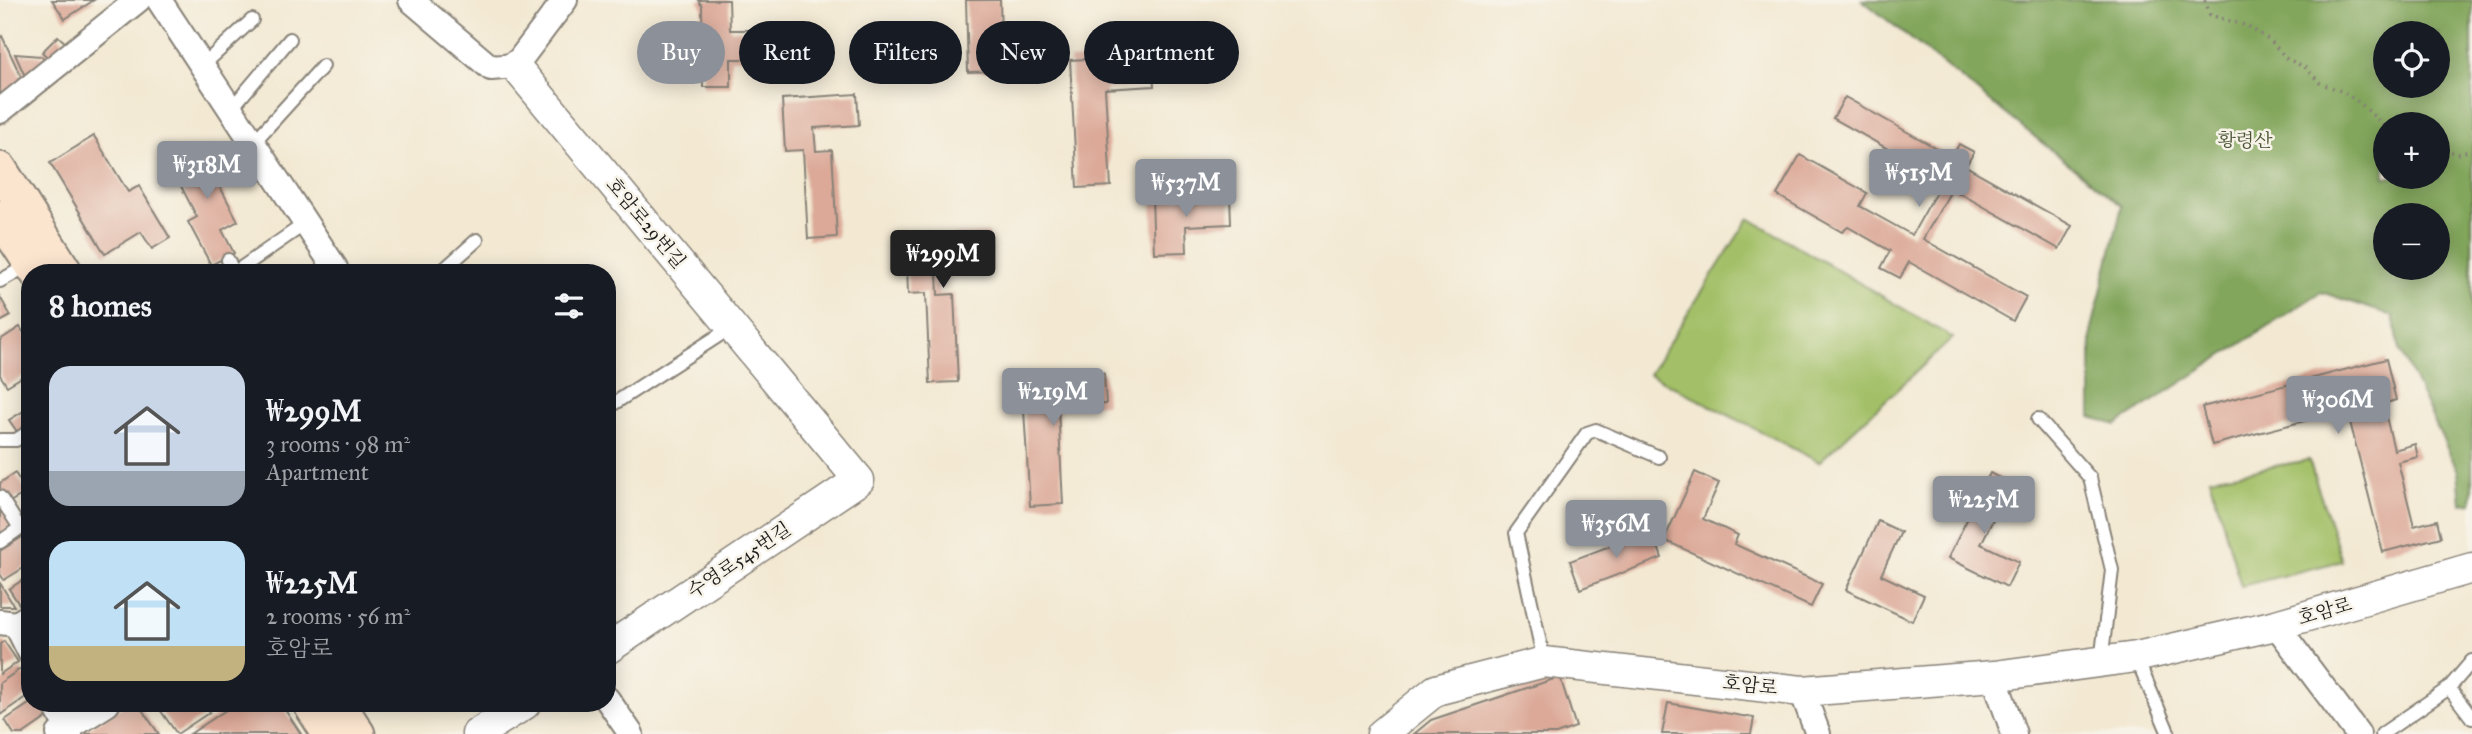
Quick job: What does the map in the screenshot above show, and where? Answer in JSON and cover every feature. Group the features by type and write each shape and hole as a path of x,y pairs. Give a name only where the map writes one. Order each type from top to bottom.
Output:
{"main road":[{"path":"0,169 60,264"},
{"path":"0,218 31,264"},
{"path":"315,712 329,734"},
{"path":"344,712 358,734"}],"street":[{"path":"0,111 138,0"},
{"path":"159,0 332,264"},
{"path":"411,0 491,68 515,66 565,0"},
{"name":"호암로29번길","path":"515,66 859,480"},
{"name":"수영로545번길","path":"616,638 859,480"},
{"name":"호암로","path":"1382,734 1436,690 1544,662 1802,691 1994,676 2136,657 2276,625 2472,568"},
{"path":"2276,625 2358,734"},
{"path":"1994,676 2014,734"},
{"path":"1802,691 1818,734"},
{"path":"58,712 65,732 95,712"},
{"path":"477,734 511,712"},
{"path":"616,712 631,734"}],"lane":[{"path":"202,66 252,20"},
{"path":"230,108 290,39"},
{"path":"253,143 323,66"},
{"path":"247,264 306,223"},
{"path":"450,264 477,240"},
{"path":"228,260 230,264"},
{"path":"0,281 21,273"},
{"path":"616,402 732,327"},
{"path":"2038,419 2090,478 2112,570 2101,663"},
{"path":"1544,662 1516,533 1587,433 1596,430 1659,457"},
{"path":"0,440 16,440 21,437"},
{"path":"0,497 21,520"},
{"path":"0,542 21,527"},
{"path":"2136,657 2169,734"},
{"path":"2382,734 2449,688 2472,661"},
{"path":"2449,688 2472,718"}],"path":[{"path":"2205,0 2210,15 2247,26 2270,40 2286,58 2306,68 2320,83 2341,91 2373,115"},
{"path":"2450,151 2458,154 2472,149"}],"green space":[{"name":"황령산","path":"1862,0 2472,0 2472,503 2461,504 2458,471 2400,350 2393,316 2321,292 2116,425 2091,417 2091,332 2122,206"},
{"path":"1749,218 1953,338 1819,462 1649,374"},
{"path":"2309,460 2342,561 2241,586 2210,478"}],"building":[{"path":"52,0 94,0 65,19"},
{"path":"698,0 729,0 730,30 739,30 739,59 731,59 731,87 703,87 703,84 725,84 725,21 702,21 702,6"},
{"path":"966,0 1000,0 1001,21 976,21 976,72 968,72"},
{"path":"2,36 24,83 0,96 0,38"},
{"path":"58,36 68,45 52,62 42,52"},
{"path":"15,54 41,56 48,64 28,83"},
{"path":"1084,59 1084,84 1154,84 1105,89 1111,186 1077,188 1070,60"},
{"path":"857,94 859,125 814,128 816,151 832,150 837,237 808,239 803,150 785,151 782,99"},
{"path":"1845,97 1952,157 1959,144 1974,152 1966,166 2072,226 2059,249 1952,189 1923,239 2026,297 2013,321 1909,262 1900,278 1881,268 1890,251 1848,227 1842,232 1777,195 1800,155 1867,193 1860,206 1912,235 1943,180 1833,118"},
{"path":"94,136 128,192 139,186 170,238 152,249 141,232 105,254 50,163"},
{"path":"195,149 200,157 216,149 229,174 217,181 238,221 222,230 234,253 210,264 188,222 197,217 169,163"},
{"path":"1230,195 1231,224 1186,226 1187,252 1154,253 1152,198"},
{"path":"989,233 991,271 937,274 938,295 954,294 958,382 930,383 926,293 908,294 906,237"},
{"path":"0,297 11,316 0,322"},
{"path":"21,328 21,377 7,386 0,375 0,340"},
{"path":"2386,359 2396,400 2383,404 2394,450 2415,444 2418,457 2398,462 2414,526 2437,520 2441,537 2383,552 2347,410 2212,445 2202,407"},
{"path":"1104,373 1106,404 1058,407 1063,504 1030,506 1022,378"},
{"path":"21,413 21,431 18,433 9,420"},
{"path":"1695,472 1719,483 1703,519 1738,535 1734,544 1822,584 1811,607 1664,540"},
{"path":"15,473 21,482 21,495 8,503 0,490 0,483"},
{"path":"1990,473 2011,483 1981,544 2019,562 2007,587 1948,558"},
{"path":"0,507 13,525 0,534"},
{"path":"1878,521 1901,532 1881,575 1924,595 1912,621 1846,590"},
{"path":"1652,530 1662,558 1580,589 1570,561"},
{"path":"21,538 21,570 4,580 0,574 0,551"},
{"path":"21,581 21,607 9,589"},
{"path":"0,583 14,606 0,606"},
{"path":"4,641 18,662 0,674 0,644"},
{"path":"21,670 21,700 0,715 0,683"},
{"path":"1560,677 1576,727 1556,734 1414,734 1431,720"},
{"path":"1668,703 1754,718 1751,734 1662,734"},
{"path":"21,709 21,712 46,712 49,716 23,734 14,734 5,720"},
{"path":"114,712 144,712 159,734 87,734 85,731"},
{"path":"162,712 210,712 177,734"},
{"path":"223,712 286,712 301,734 190,734"}]}
